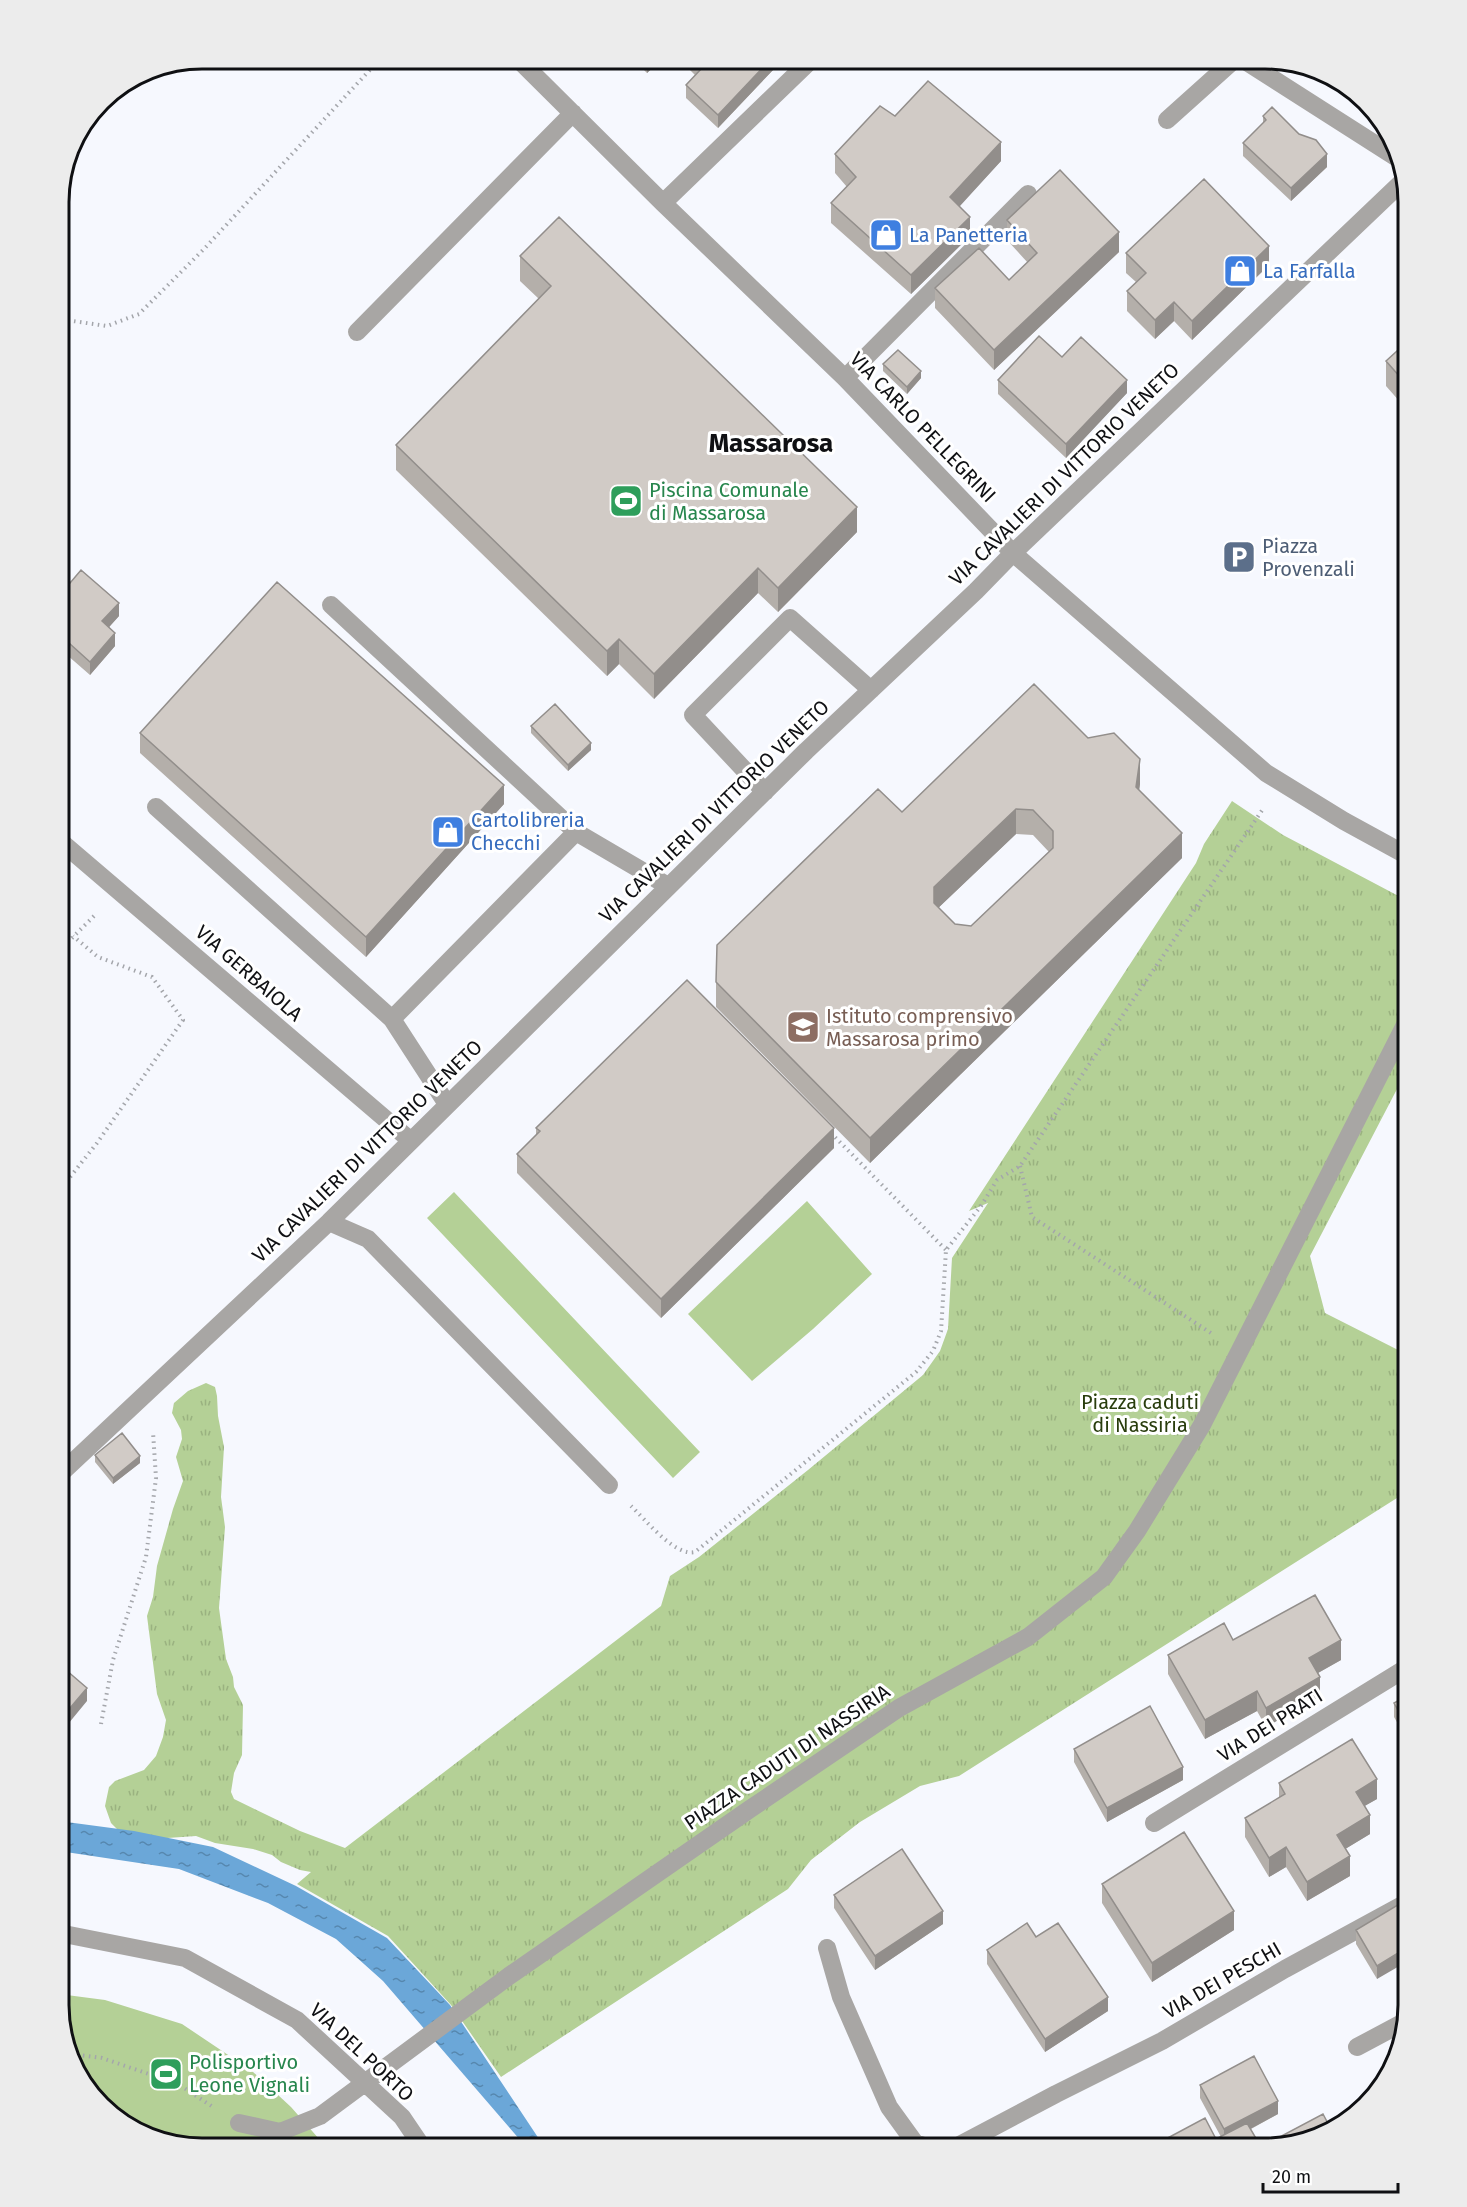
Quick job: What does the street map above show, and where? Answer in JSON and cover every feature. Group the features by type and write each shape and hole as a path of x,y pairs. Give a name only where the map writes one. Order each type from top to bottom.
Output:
{"street":[{"name":"VIA CARLO PELLEGRINI","path":"528,69 845,378 1012,554 1266,773 1398,850"},
{"path":"663,203 802,69"},
{"path":"1167,120 1224,69"},
{"path":"1258,69 1388,153"},
{"path":"357,332 573,113"},
{"name":"VIA CAVALIERI DI VITTORIO VENETO","path":"69,1466 329,1222 765,792 1397,187"},
{"path":"845,378 1028,194"},
{"path":"331,605 576,832 669,886"},
{"path":"765,792 693,715 790,618 871,690"},
{"path":"156,807 392,1019 447,1104"},
{"path":"392,1019 576,832"},
{"name":"VIA GERBAIOLA","path":"69,849 410,1140"},
{"name":"PIAZZA CADUTI DI NASSIRIA","path":"238,2123 280,2132 320,2116 509,1976 899,1708 1028,1637 1104,1577 1137,1531 1202,1425 1398,1039"},
{"path":"329,1222 368,1239 609,1485"},
{"name":"VIA DEI PRATI","path":"1154,1822 1398,1672"},
{"name":"VIA DEI PESCHI","path":"973,2138 1162,2041 1285,1969 1398,1907"},
{"name":"VIA DEL PORTO","path":"69,1935 184,1958 297,2020 402,2117 416,2138"},
{"path":"827,1948 841,1997 889,2107 911,2138"},
{"path":"1357,2046 1396,2026"}],"path":[{"path":"69,321 107,327 139,314 204,249 370,69"},
{"path":"609,1485 673,1546 682,1552 695,1552 916,1372 933,1351 941,1331 946,1250 981,1206 997,1180 1020,1166 1263,810"},
{"path":"69,940 73,936 98,957 152,977 183,1020 97,1143 69,1178"},
{"path":"830,1132 946,1250"},
{"path":"1020,1166 1032,1217 1240,1350"},
{"path":"101,1724 113,1660 146,1557 156,1478 153,1417 137,1401"},
{"path":"79,2055 102,2058 178,2084 238,2123"}],"green space":[{"name":"Piazza caduti di Nassiria","path":"1232,801 1283,835 1398,896 1398,1087 1310,1256 1325,1313 1398,1350 1398,1497 959,1776 920,1786 860,1822 811,1860 788,1889 501,2077 451,2005 388,1936 297,1884 311,1872 300,1870 281,1862 272,1855 253,1849 215,1843 196,1836 153,1839 118,1830 111,1823 105,1806 109,1787 115,1781 144,1770 156,1756 166,1720 157,1694 147,1616 153,1597 157,1566 183,1481 176,1457 182,1439 181,1430 172,1413 174,1403 188,1391 206,1383 215,1387 224,1447 221,1497 225,1527 219,1608 226,1659 234,1687 243,1705 242,1755 234,1773 231,1792 234,1799 300,1831 345,1848 661,1606 670,1576 699,1557 923,1375 940,1351 948,1329 952,1258 988,1203 969,1211 1196,863 1204,844"},
{"path":"454,1192 700,1452 673,1478 427,1218"},
{"path":"807,1201 872,1274 752,1381 688,1314"},
{"name":"Polisportivo Leone Vignali","path":"69,1995 105,2000 182,2024 252,2071 291,2107 318,2138 193,2138 159,2131 143,2124 114,2105 91,2079 79,2056 74,2039 70,2022"}],"water":[{"path":"69,1822 134,1831 213,1847 296,1886 387,1938 450,2005 538,2138 518,2138 383,1981 336,1939 268,1903 179,1869 69,1852"}],"building":[{"path":"701,69 762,69 718,115 686,85"},
{"path":"928,81 1001,142 950,197 970,217 911,275 831,203 856,177 835,154 880,106 895,116"},
{"path":"1272,107 1299,134 1316,140 1327,154 1291,188 1243,143 1266,120 1263,116"},
{"path":"1060,170 1119,232 994,350 935,288 979,248 1009,280 1037,253 1007,220"},
{"path":"1204,179 1269,246 1192,321 1174,302 1155,320 1127,291 1146,273 1126,253"},
{"name":"Piscina Comunale di Massarosa","path":"559,217 857,507 778,588 758,568 654,674 619,639 607,651 396,445 551,286 520,256"},
{"path":"1039,336 1062,357 1081,337 1127,380 1066,444 998,380"},
{"path":"898,350 921,371 907,387 883,364"},
{"path":"1398,350 1398,375 1386,361"},
{"path":"81,570 119,603 102,621 115,633 90,662 69,643 69,584"},
{"path":"277,582 504,785 366,937 140,733"},
{"path":"1034,684 1088,738 1114,733 1140,759 1136,787 1182,833 870,1138 716,982 717,945 878,789 902,812","holes":["1016,809 1033,810 1053,831 1053,848 971,926 955,924 934,903 934,887"]},
{"path":"555,704 591,743 568,765 531,726"},
{"path":"687,980 834,1128 661,1299 517,1154 540,1131 536,1128"},
{"path":"122,1433 140,1456 113,1478 95,1455"},
{"path":"1315,1595 1341,1640 1309,1658 1320,1677 1266,1708 1257,1691 1205,1720 1168,1655 1224,1623 1233,1640"},
{"path":"69,1673 87,1688 69,1709"},
{"path":"1150,1706 1183,1767 1107,1808 1074,1749"},
{"path":"1352,1739 1377,1779 1356,1792 1370,1815 1337,1835 1350,1856 1307,1882 1286,1847 1269,1858 1245,1818 1285,1794 1279,1783"},
{"path":"1184,1832 1234,1911 1152,1963 1102,1884"},
{"path":"902,1849 943,1911 875,1956 834,1895"},
{"path":"1398,1905 1398,1953 1377,1966 1356,1930"},
{"path":"1027,1923 1036,1937 1058,1923 1108,1997 1045,2039 987,1950"},
{"path":"1254,2056 1278,2101 1224,2129 1200,2085"},
{"path":"1323,2114 1327,2122 1316,2128 1280,2137"},
{"path":"1205,2118 1215,2138 1168,2138"},
{"path":"1247,2123 1256,2138 1218,2138"}],"place":[{"name":"La Panetteria","path":"886,235"},
{"name":"La Farfalla","path":"1240,271"},
{"name":"Piscina Comunale di Massarosa","path":"626,501"},
{"name":"Piazza Provenzali","path":"1239,557"},
{"name":"Cartolibreria Checchi","path":"448,832"},
{"name":"Istituto comprensivo Massarosa primo","path":"803,1027"},
{"name":"Polisportivo Leone Vignali","path":"166,2074"}],"district":[{"name":"Massarosa","path":"771,443"}]}
